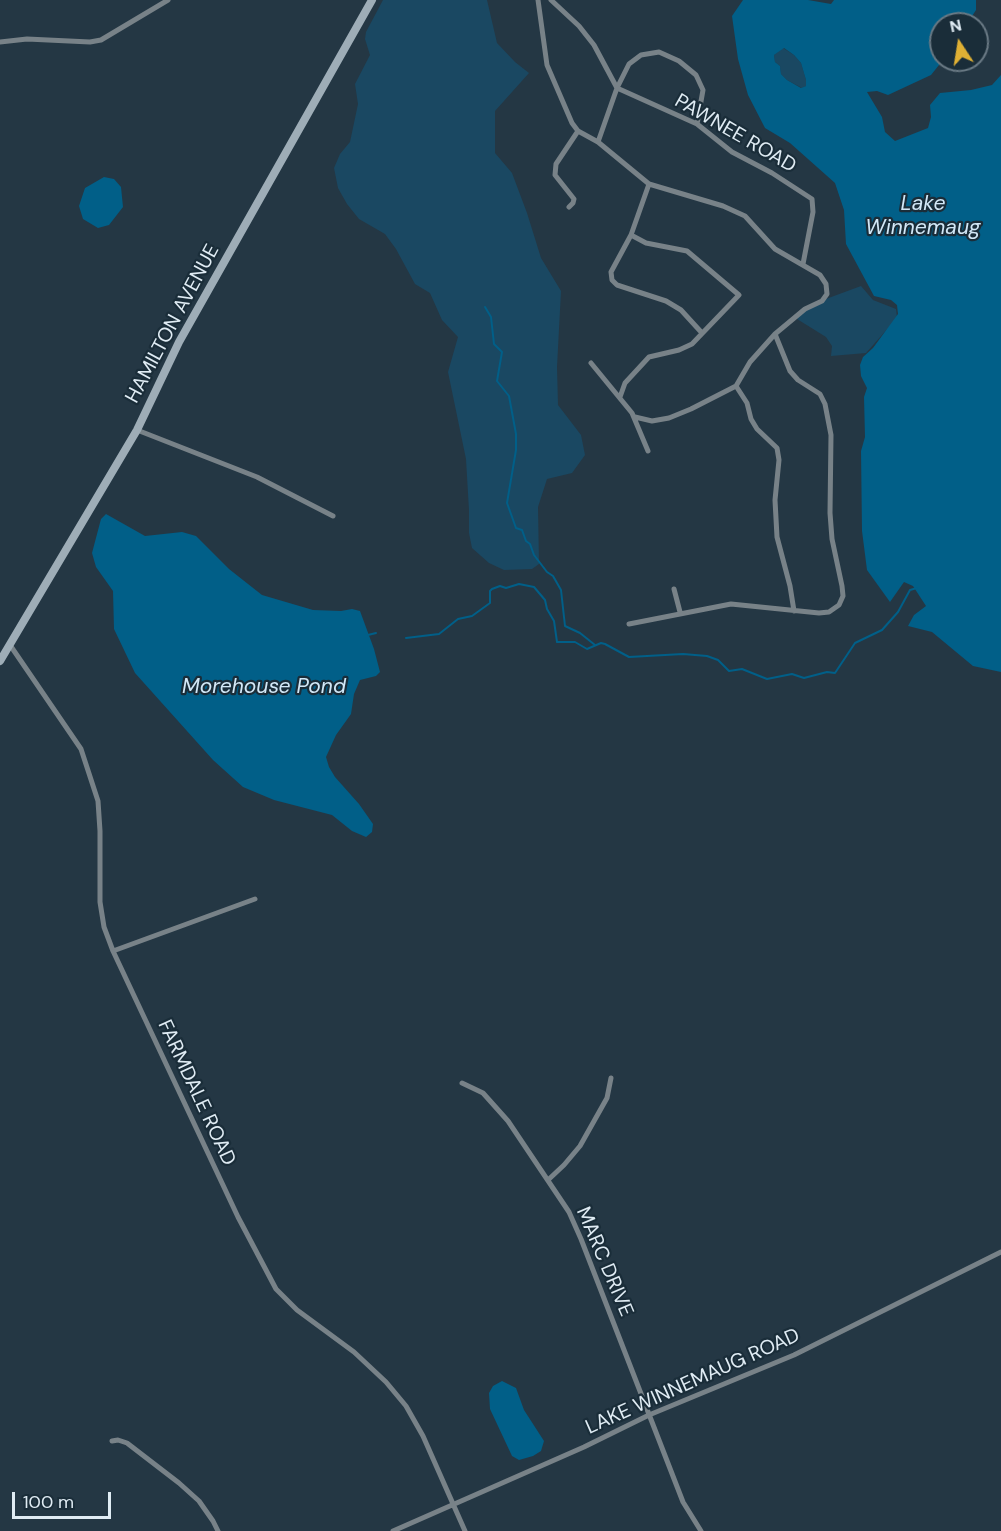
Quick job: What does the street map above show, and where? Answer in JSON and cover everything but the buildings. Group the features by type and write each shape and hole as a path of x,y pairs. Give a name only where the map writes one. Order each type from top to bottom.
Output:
{"street":[{"path":"0,42 27,39 90,42 101,40 168,0"},
{"name":"HAMILTON AVENUE","path":"0,661 137,430 179,342 372,0"},
{"path":"538,0 547,66 572,123 578,131 598,142 649,184 723,206 745,216 775,249 820,275 826,284 826,294 822,301 806,309 775,334 750,362 736,386 669,418 652,421 635,417"},
{"path":"551,0 579,26 594,45 617,88"},
{"path":"598,142 617,88 629,64 640,55 659,52 679,61 696,75 703,90 696,124"},
{"name":"PAWNEE ROAD","path":"617,88 696,124 732,152 772,173 812,199 813,212 803,264"},
{"path":"569,207 574,199 555,175 556,164 578,131"},
{"path":"649,184 631,235 611,272 612,280 617,285 666,301 681,310 702,333"},
{"path":"620,397 625,382 649,357 679,351 692,344 739,295 687,251 646,243 631,235"},
{"path":"628,624 680,612 731,604 819,613 829,612 839,604 843,596 832,539 831,435 825,404 820,394 798,380 790,371 775,334"},
{"path":"591,363 635,417 648,451"},
{"path":"736,386 747,403 751,419 777,448 779,459 775,500 777,537 794,611"},
{"path":"137,430 258,477 333,516"},
{"path":"674,589 680,612"},
{"name":"FARMDALE ROAD","path":"10,645 81,749 98,801 100,902 104,927 113,951 237,1216 276,1289 297,1310 354,1352 386,1382 406,1406 423,1436 465,1531"},
{"path":"113,951 255,899"},
{"path":"548,1180 564,1166 581,1144 607,1098 610,1078"},
{"name":"MARC DRIVE","path":"462,1083 483,1093 508,1121 568,1212 582,1239 683,1502 701,1531"},
{"name":"LAKE WINNEMAUG ROAD","path":"393,1531 584,1447 649,1415 794,1355 1001,1252"},
{"path":"112,1441 127,1443 179,1484 199,1501 218,1531"}],"shaded area":[{"path":"383,0 487,0 497,43 529,73 495,111 495,153 512,173 541,258 561,291 557,367 558,405 581,435 585,455 572,473 547,479 538,507 539,564 532,569 504,570 489,563 472,548 469,533 466,459 448,372 458,337 442,320 430,293 415,284 385,234 359,219 338,188 334,168 340,154 350,142 358,104 355,84 370,55 365,39 366,32"},
{"path":"783,48 801,63 806,86 802,88 781,74 780,66 775,62 774,55"},
{"path":"861,286 873,300 896,309 897,318 866,353 831,356 832,346 826,337 797,319 807,306"}],"water":[{"name":"Lake Winnemaug","path":"743,0 808,0 831,4 834,0 976,0 975,12 929,12 929,72 933,72 931,75 888,95 877,91 867,92 882,117 885,132 895,141 928,128 931,117 930,105 940,93 992,85 1001,75 1001,672 973,666 932,632 908,626 914,615 926,606 913,586 904,582 890,602 867,570 862,531 861,451 865,437 864,397 867,388 861,376 860,365 863,357 873,348 898,314 897,305 891,300 874,296 846,244 844,210 835,183 790,143 765,128 748,95 738,59 732,16","holes":["784,48 801,63 806,80 806,86 801,88 781,74 780,66 775,62 774,55"]},
{"path":"104,177 114,179 121,187 123,207 109,225 98,228 83,219 79,206 85,188"},
{"name":"Morehouse Pond","path":"106,514 145,536 182,532 196,536 229,569 262,595 313,610 352,609 360,611 380,672 376,676 360,680 354,694 351,714 336,735 326,757 335,777 373,824 372,832 366,837 352,831 332,815 274,800 243,787 213,760 135,673 114,629 113,591 96,567 92,553 101,519"},
{"path":"502,1381 516,1388 524,1410 544,1441 541,1451 533,1456 519,1460 512,1456 490,1409 489,1393 493,1386"}],"waterway":[{"path":"485,307 491,317 494,344 502,352 497,381 509,396 516,434 516,450 507,503 516,528 522,530 534,555 553,576 561,590 565,626 580,633 595,645"},
{"path":"406,638 439,634 458,619 472,616 490,603 492,589 519,584 534,587 545,600 554,621 557,642 575,642 587,649 601,643 629,657 683,654 707,656 718,660 729,671 742,669 767,679 792,674 804,678 827,672 835,673 855,643 882,630 898,612 910,590 917,588"},
{"path":"368,635 376,633"}]}
